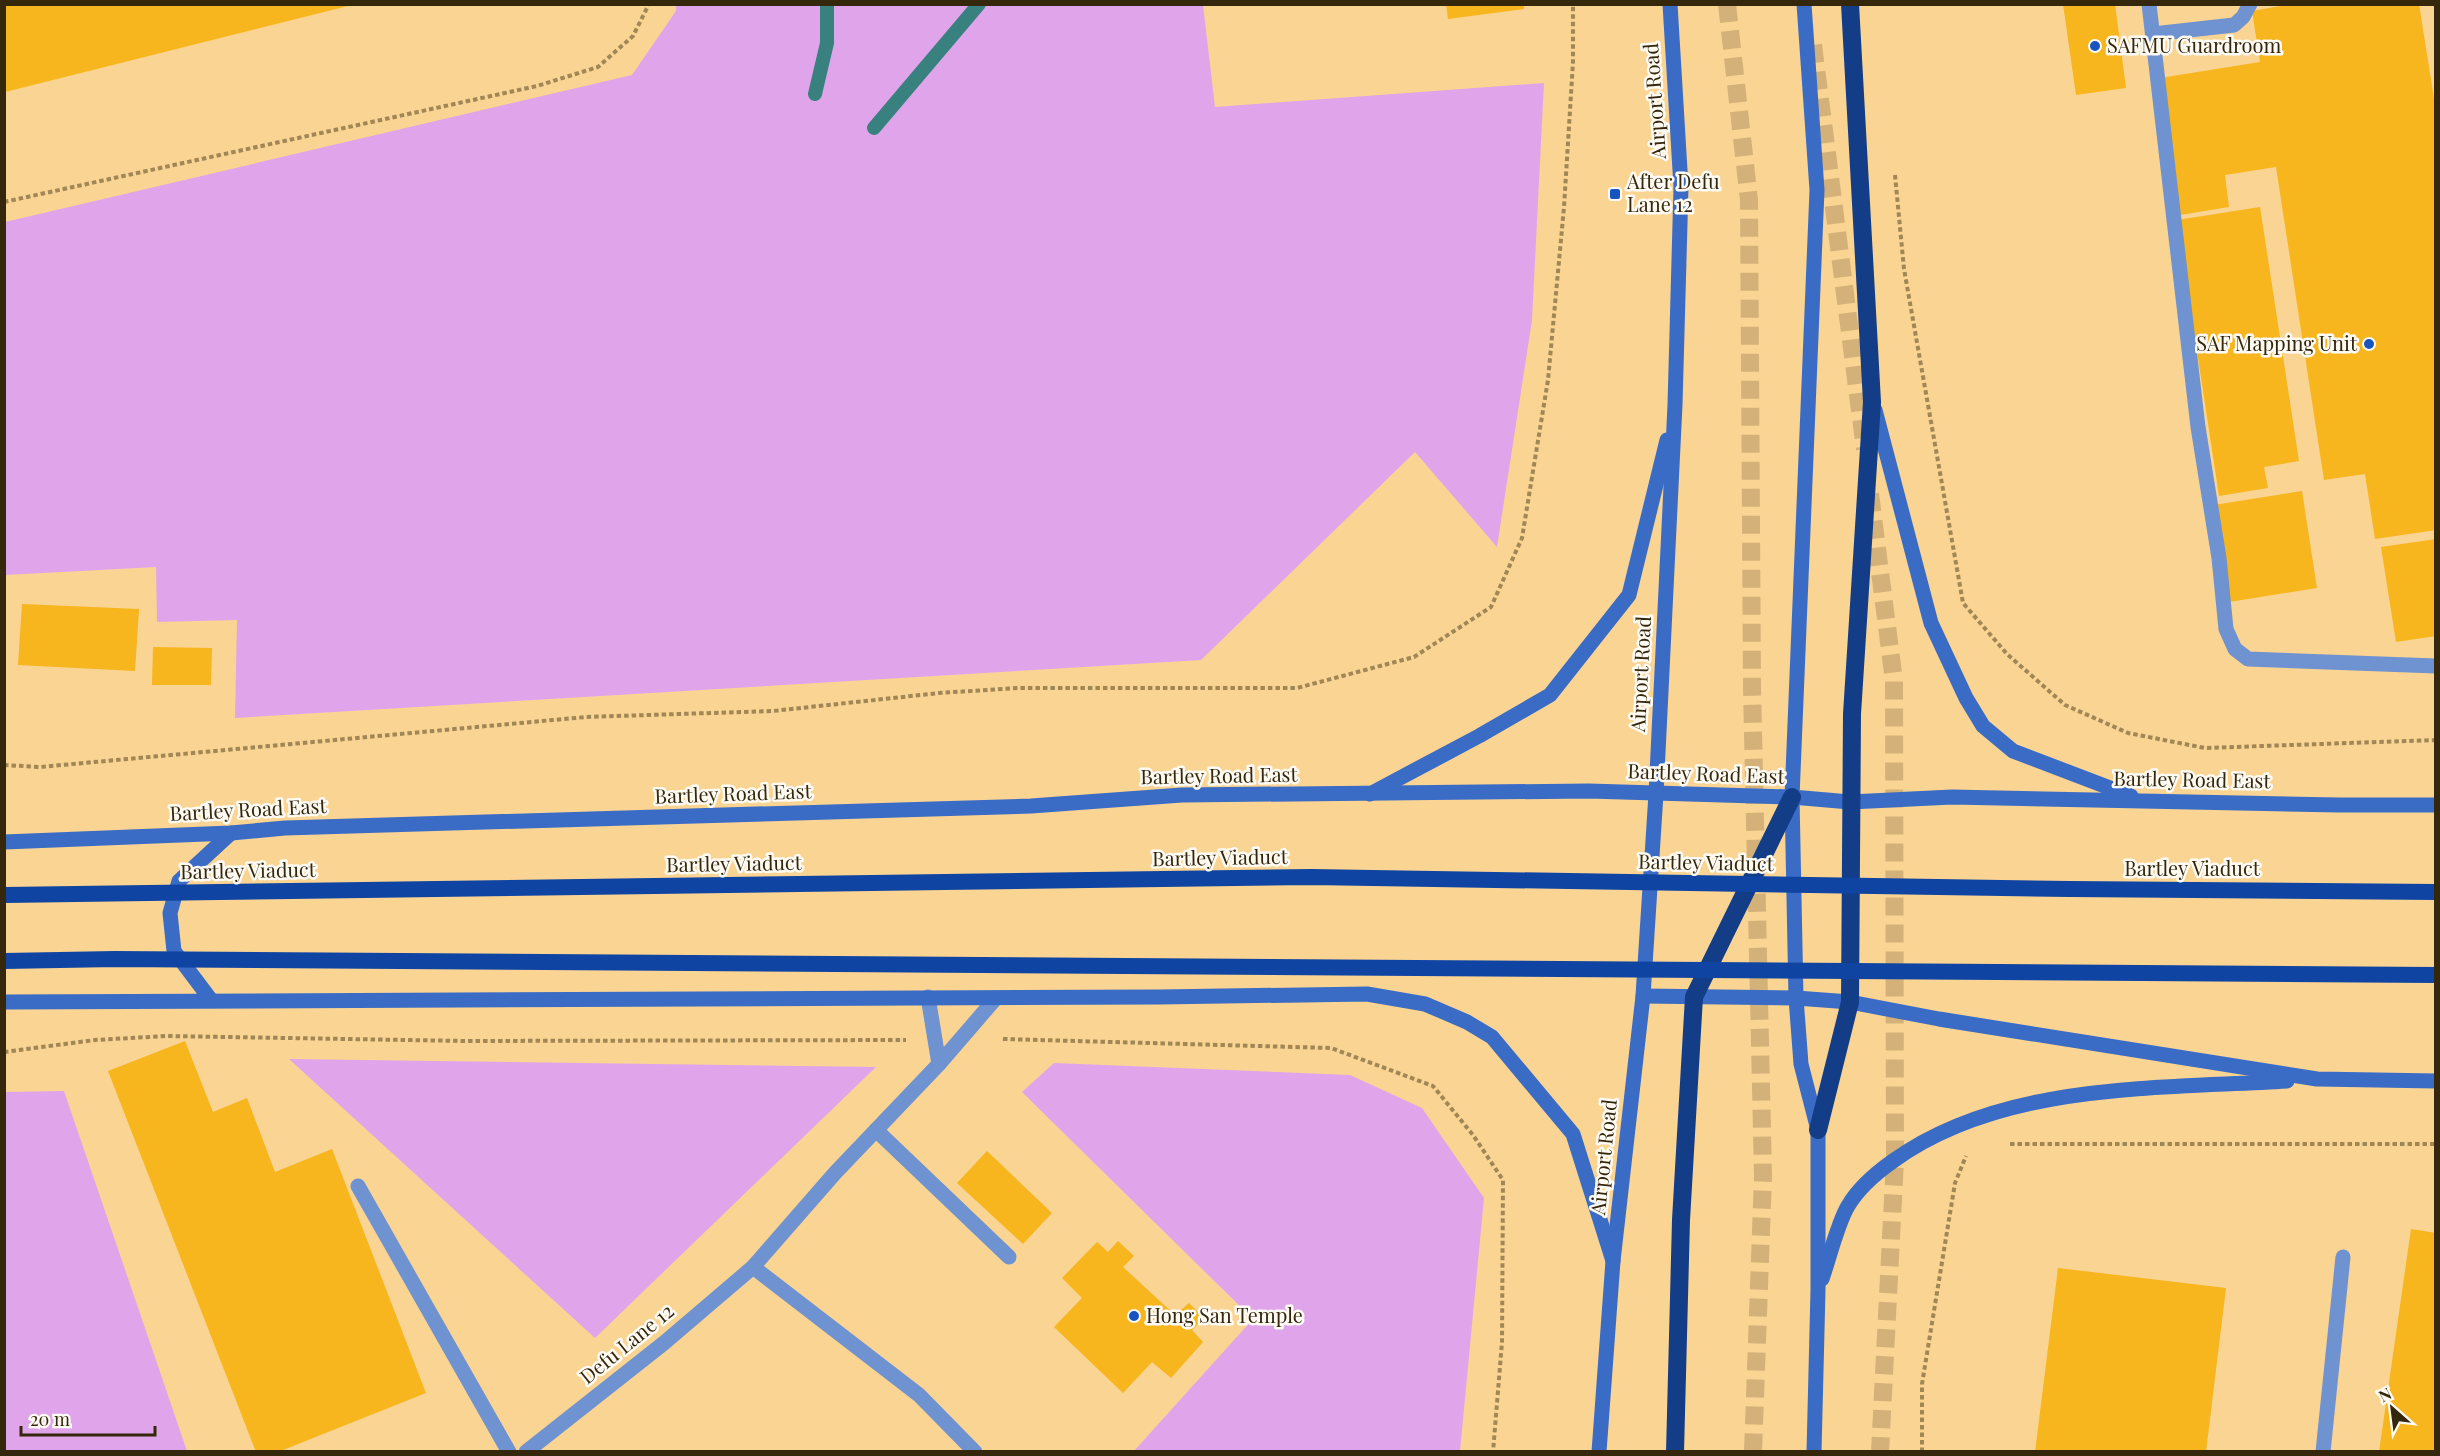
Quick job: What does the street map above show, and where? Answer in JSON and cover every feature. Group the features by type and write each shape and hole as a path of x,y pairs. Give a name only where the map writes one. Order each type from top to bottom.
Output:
{"highway":[{"path":"1818,1130 1850,1002 1852,714 1872,402 1850,4"},
{"path":"1675,1452 1681,1220 1694,997 1792,797"},
{"name":"Bartley Viaduct","path":"4,895 1311,878 2436,892"},
{"path":"4,961 115,959 2436,975"}],"main road":[{"name":"Airport Road","path":"1599,1452 1613,1261 1643,996 1676,405 1681,187 1670,4"},
{"path":"1804,4 1817,190 1792,797 1796,998 1801,1064 1818,1130 1818,1290 1814,1452"},
{"path":"1872,402 1931,623 1966,698 1983,726 2013,751 2141,800"},
{"path":"1368,795 1550,695 1629,595 1676,405"},
{"name":"Bartley Road East","path":"4,842 231,833 297,828 1031,806 1182,795 1368,795 1589,791 1792,797 1850,802 1952,796 2338,805 2436,805"},
{"path":"212,1000 174,951 170,913 179,881 231,833"},
{"path":"4,1002 996,998 1367,994 1425,1004 1492,1037 1574,1134 1613,1261"},
{"path":"1643,996 1796,998 1850,1002 1939,1019 2317,1079"},
{"path":"1818,1290 1848,1206 1872,1177 1906,1152 1955,1126 2001,1111 2085,1093 2317,1079 2436,1081"}],"street":[{"path":"2149,4 2198,427 2219,558 2226,628 2235,649 2248,659 2436,666"},
{"path":"2153,34 2234,25 2243,17 2250,4"},
{"path":"928,998 939,1064"},
{"name":"Defu Lane 12","path":"526,1452 664,1343 753,1268 835,1173 939,1064 996,998"},
{"path":"876,1130 1009,1257"},
{"path":"358,1186 509,1452"},
{"path":"2323,1452 2343,1257"},
{"path":"753,1268 919,1395 975,1452"}],"path":[{"path":"4,202 537,86 598,67 633,36 649,4"},
{"path":"4,765 40,767 586,717 773,711 939,693 1018,688 1297,688 1414,657 1491,607 1522,538 1548,380 1565,196 1573,62 1573,4"},
{"path":"1894,165 1904,269 1963,603 2007,654 2066,705 2128,733 2205,748 2436,740"},
{"path":"4,1052 95,1040 167,1036 466,1041 934,1040"},
{"path":"962,1037 1331,1048 1433,1086 1473,1135 1503,1180 1502,1342 1493,1452"},
{"path":"1922,1452 1922,1384 1955,1183 1969,1150 1935,1137"},
{"path":"2002,1145 2436,1144"}],"shaded area":[{"path":"676,5 1203,5 1215,107 1544,83 1532,320 1497,547 1415,452 1201,660 235,718 237,620 157,622 156,567 5,575 5,222 632,75 676,11"},
{"path":"289,1059 876,1067 595,1338"},
{"path":"1054,1063 1350,1075 1422,1108 1484,1198 1460,1451 1134,1451 1253,1319 1022,1092"},
{"path":"64,1091 187,1451 5,1451 5,1092"}],"building":[{"path":"5,4 352,4 352,5 5,92"},
{"path":"1446,4 1524,4 1524,9 1448,19"},
{"name":"SAFMU Guardroom","path":"2063,4 2115,4 2126,88 2076,95"},
{"name":"SAF Mapping Unit","path":"2292,4 2419,4 2436,111 2436,530 2375,539 2365,474 2324,480 2276,167 2225,175 2229,207 2180,215 2160,78 2260,62 2252,11"},
{"path":"2260,207 2299,461 2264,467 2268,488 2219,496 2177,220"},
{"path":"2302,491 2317,588 2229,602 2214,505"},
{"path":"2436,539 2436,636 2396,642 2381,547"},
{"path":"22,604 139,609 135,671 18,665"},
{"path":"153,647 212,648 211,685 152,685"},
{"path":"185,1041 213,1112 247,1098 275,1172 332,1149 426,1393 278,1452 256,1452 108,1071"},
{"path":"987,1151 1052,1213 1023,1244 957,1183"},
{"path":"2411,1229 2436,1233 2436,1452 2379,1452"},
{"name":"Hong San Temple","path":"1118,1241 1134,1256 1123,1267 1175,1315 1189,1303 1204,1318 1192,1330 1203,1342 1171,1378 1152,1362 1123,1393 1054,1327 1082,1298 1062,1278 1097,1242 1108,1252"},
{"path":"2058,1268 2226,1288 2206,1452 2035,1452"}],"waterway":[{"path":"815,94 827,43 827,4"},
{"path":"874,128 979,4"}],"tunnel":[{"path":"1727,4 1749,200 1752,688 1763,1176 1753,1452"},
{"path":"1813,45 1865,449"},
{"path":"1870,494 1894,681 1895,1160 1880,1452"}],"place":[{"name":"SAFMU Guardroom","path":"2095,46"},
{"name":"After Defu Lane 12","path":"1615,194"},
{"name":"SAF Mapping Unit","path":"2369,344"},
{"name":"Hong San Temple","path":"1134,1316"}]}
